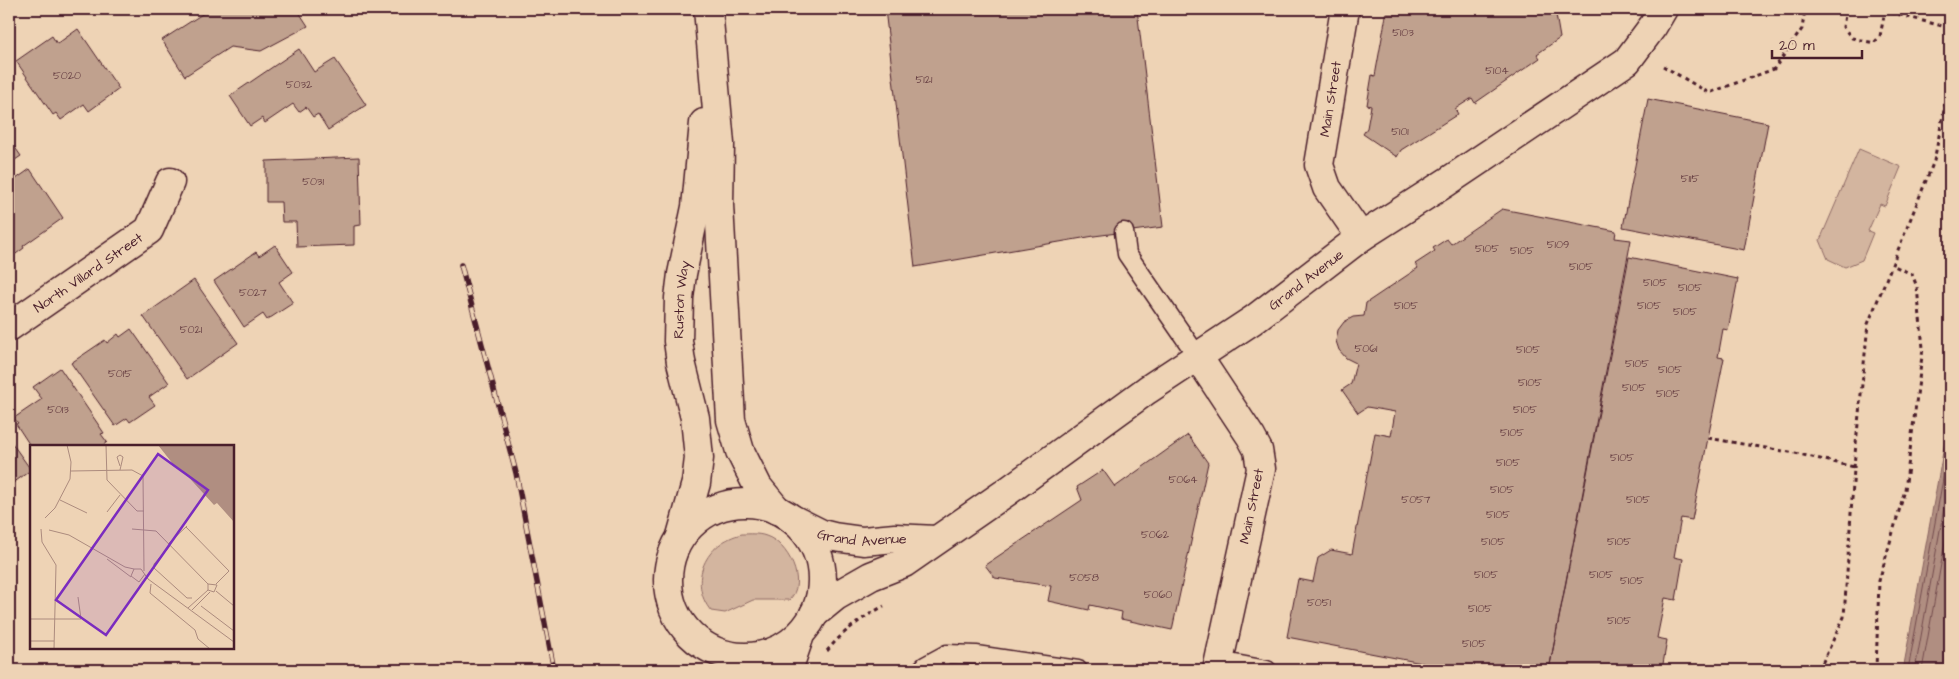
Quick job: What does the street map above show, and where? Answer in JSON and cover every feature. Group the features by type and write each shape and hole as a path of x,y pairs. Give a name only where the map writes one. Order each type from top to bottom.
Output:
{"street":[{"name":"Ruston Way","path":"708,9 720,144 719,205 731,420 740,451 758,487 785,515"},
{"name":"Main Street","path":"1345,9 1319,165 1327,188 1361,237"},
{"name":"Grand Avenue","path":"807,624 836,596 871,576 904,563 1008,491 1147,390 1253,320 1361,237 1447,182 1627,61 1663,9"},
{"name":"Ruston Way","path":"681,536 696,483 699,458 695,418 681,362 678,341 679,298 696,207 712,60"},
{"name":"North Villard Street","path":"9,327 149,230 170,182"},
{"name":"Main Street","path":"1198,357 1251,437 1258,450 1261,469 1218,665"},
{"path":"716,670 678,617 670,597 668,576 672,555 681,536 704,515 732,504 748,503 763,505 785,515 807,534 817,553 822,573 821,594 788,670"},
{"name":"Grand Avenue","path":"785,515 822,534 834,537 863,541 896,538 936,540"},
{"path":"690,634 704,645 720,652 736,656 753,656 770,653 786,645 807,624"}],"lane":[{"path":"1124,232 1127,254 1198,357"},
{"path":"921,670 924,666 946,654 976,655 1078,670"},
{"path":"1218,665 1267,670"}],"path":[{"path":"1663,66 1709,93 1774,68 1802,29 1805,9"},
{"path":"1846,9 1843,27 1852,38 1874,43 1880,36 1885,10 1950,28"},
{"path":"1819,670 1844,617 1854,467 1868,324 1934,160 1950,80"},
{"path":"1876,670 1879,581 1905,490 1923,348 1917,287 1912,274 1892,265"},
{"path":"1708,438 1795,453 1854,467"},
{"path":"824,656 846,631 866,616 884,606"}],"shaded area":[{"path":"1859,149 1901,167 1885,206 1880,204 1868,231 1873,233 1862,260 1845,267 1828,259 1820,240"},
{"path":"742,534 766,536 782,547 793,564 796,574 797,584 794,593 789,600 753,600 725,613 711,611 704,599 701,587 704,564 719,545 729,538"}],"water":[{"path":"1950,414 1950,670 1903,670"}],"building":[{"path":"210,9 297,9 308,26 261,51 230,47 185,76 162,40"},
{"path":"885,9 1137,9 1163,227 1094,236 915,267"},
{"path":"1407,9 1555,9 1560,38 1537,54 1540,58 1475,103 1472,98 1455,109 1458,114 1401,150 1397,157 1363,134 1367,128 1371,106 1367,105 1372,75 1375,76 1387,10 1406,14"},
{"path":"78,29 119,89 89,111 84,104 61,120 56,113 53,115 16,61 52,36 57,44"},
{"path":"299,49 314,72 335,59 366,105 328,130 318,114 313,117 306,107 299,112 293,104 265,123 262,118 250,126 230,96"},
{"path":"1648,99 1768,123 1744,250 1623,227"},
{"path":"9,139 21,156 9,164"},
{"path":"359,157 361,225 354,226 354,245 297,247 296,222 282,222 281,202 266,202 266,161"},
{"path":"30,169 63,218 23,246 24,248 9,259 9,184"},
{"path":"1502,209 1616,231 1615,238 1631,240 1549,670 1458,670 1287,637 1298,579 1313,582 1318,558 1331,550 1352,554 1375,433 1391,436 1395,412 1367,407 1358,413 1342,390 1351,384 1356,363 1346,358 1339,350 1336,341 1338,330 1344,322 1353,317 1364,316 1366,303 1418,268 1415,264 1435,251 1433,248 1447,239 1451,244"},
{"path":"275,245 293,272 279,282 293,303 267,320 263,314 244,327 214,281 256,252 259,256"},
{"path":"1629,257 1738,279 1728,330 1723,329 1718,357 1724,358 1692,520 1681,518 1674,557 1683,559 1676,600 1665,598 1657,638 1667,640 1662,670 1549,670"},
{"path":"194,280 238,343 187,379 143,316"},
{"path":"131,329 169,383 149,397 155,405 130,422 127,418 115,426 71,363 105,340 107,343 118,334 120,337"},
{"path":"60,368 104,433 101,434 107,442 103,445 30,445 14,418 42,399 33,387"},
{"path":"1188,435 1208,463 1172,630 1121,619 1122,612 1090,605 1089,610 1048,601 1051,586 995,578 985,565 1082,500 1077,487 1103,470 1115,487"},
{"path":"9,439 30,471 9,486"}],"railway":[{"path":"461,265 516,473 554,670"}]}
